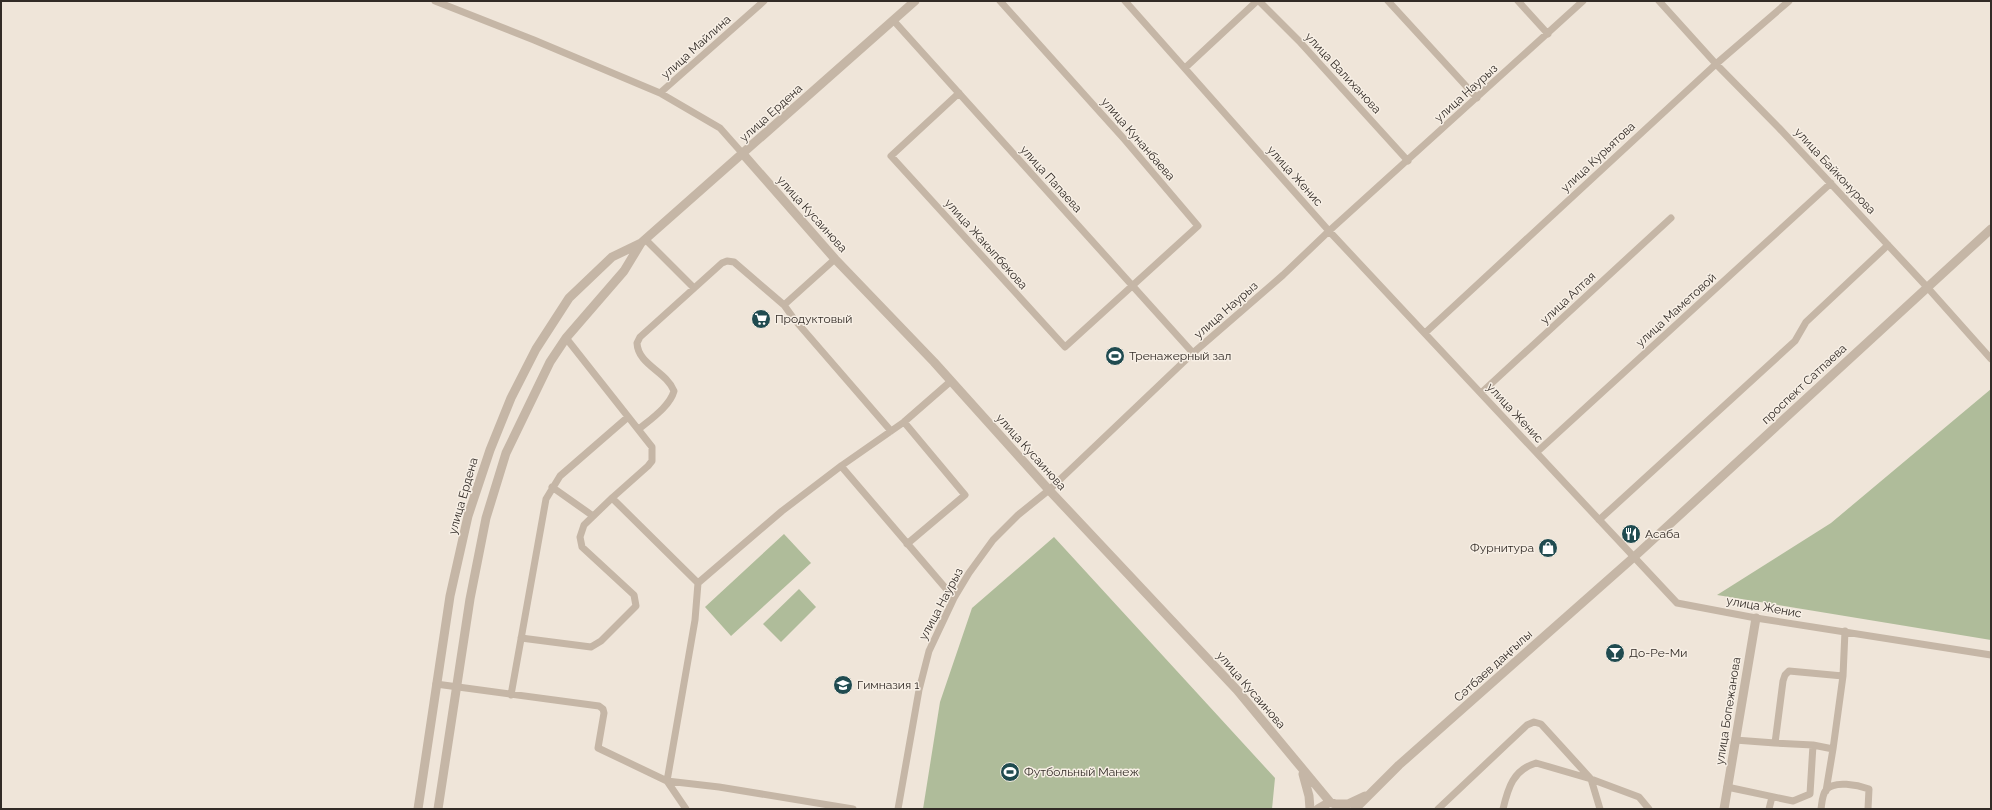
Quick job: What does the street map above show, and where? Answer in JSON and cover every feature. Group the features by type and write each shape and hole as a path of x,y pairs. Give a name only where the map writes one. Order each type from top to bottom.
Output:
{"street":[{"path":"435,1 534,40 660,94 720,128 743,154"},
{"name":"улица Майлина","path":"660,94 764,1"},
{"name":"улица Ердена","path":"438,809 470,599 486,518 506,453 550,362 566,338 624,271 643,241 686,201 743,154 915,1"},
{"name":"улица Кунанбаева","path":"1000,1 1125,140 1198,226 1132,285"},
{"name":"улица Женис","path":"1125,1 1329,230 1677,603 1756,618 1991,655"},
{"path":"1185,68 1258,1"},
{"name":"улица Валиханова","path":"1258,1 1299,41 1408,160"},
{"path":"1388,1 1477,98"},
{"path":"1518,1 1548,34"},
{"name":"улица Наурыз","path":"898,809 919,690 929,651 954,598 969,573 993,540 1018,514 1049,490 1193,353 1283,275 1329,230 1583,1"},
{"name":"улица Байконурова","path":"1658,1 1716,64 1780,128 1927,287 1991,359"},
{"name":"улица Курьятова","path":"1425,333 1716,64 1789,1"},
{"name":"улица Папаева","path":"893,20 1193,353"},
{"name":"улица Жакыпбекова","path":"959,93 892,154 892,158 1065,347 1132,285"},
{"name":"улица Кусаинова","path":"743,154 835,259 951,381 1049,490 1237,690 1300,767 1335,805"},
{"name":"улица Маметовой","path":"1537,452 1831,183"},
{"name":"улица Алтая","path":"1481,393 1671,218"},
{"name":"проспект Сатпаева","path":"1634,557 1991,229"},
{"path":"643,241 694,288"},
{"name":"улица Ердена","path":"418,809 450,596 468,516 490,450 511,398 548,328 569,298 612,257 643,241"},
{"path":"1599,520 1795,340 1806,322 1888,245"},
{"path":"784,305 835,259"},
{"path":"639,430 666,405 672,397 674,391 668,381 640,356 637,343 640,337 722,263 727,261 734,262 784,305 794,319 891,431"},
{"path":"521,638 591,647 601,641 636,606 634,595 580,543 581,533 584,526 593,516 652,461 652,447 566,338"},
{"path":"686,809 667,781 695,620 698,583 782,511 840,466 904,422 951,381"},
{"path":"511,694 546,499 560,476 628,417"},
{"path":"904,422 965,495 907,544"},
{"path":"840,466 954,598"},
{"path":"552,487 593,516"},
{"path":"612,498 698,583"},
{"name":"Сәтбаев даңғылы","path":"1368,794 1634,557"},
{"name":"улица Бопежанова","path":"1724,809 1756,618"},
{"path":"1821,809 1826,791 1833,749 1843,676 1846,631"},
{"path":"1775,743 1783,682 1785,675 1789,671 1843,676"},
{"path":"436,684 599,706 603,709 604,713 598,748 667,781 719,787 854,809"},
{"path":"1438,809 1527,725 1534,722 1541,724 1591,779 1600,809"},
{"path":"1735,740 1814,745 1833,749"},
{"path":"1727,787 1792,801 1810,794 1814,745"},
{"path":"1503,809 1510,783 1528,766 1536,764 1591,779 1640,797 1649,809"},
{"path":"1300,767 1306,783 1310,809"},
{"path":"1826,791 1832,786 1842,784 1868,789 1868,809"},
{"path":"1318,809 1348,804 1368,794"},
{"path":"1355,809 1368,794"},
{"path":"1769,809 1772,797"}],"green space":[{"path":"1991,389 1991,640 1717,595 1831,523"},
{"path":"784,534 811,563 731,636 705,607"},
{"path":"1054,537 1275,778 1272,809 923,809 940,702 972,608"},
{"path":"799,589 816,607 781,642 763,624"}],"place":[{"name":"Продуктовый","path":"761,319"},
{"name":"Тренажерный зал","path":"1115,356"},
{"name":"Асаба","path":"1631,534"},
{"name":"Фурнитура","path":"1548,548"},
{"name":"До-Ре-Ми","path":"1615,653"},
{"name":"Гимназия 1","path":"843,685"},
{"name":"Футбольный Манеж","path":"1010,772"}]}
